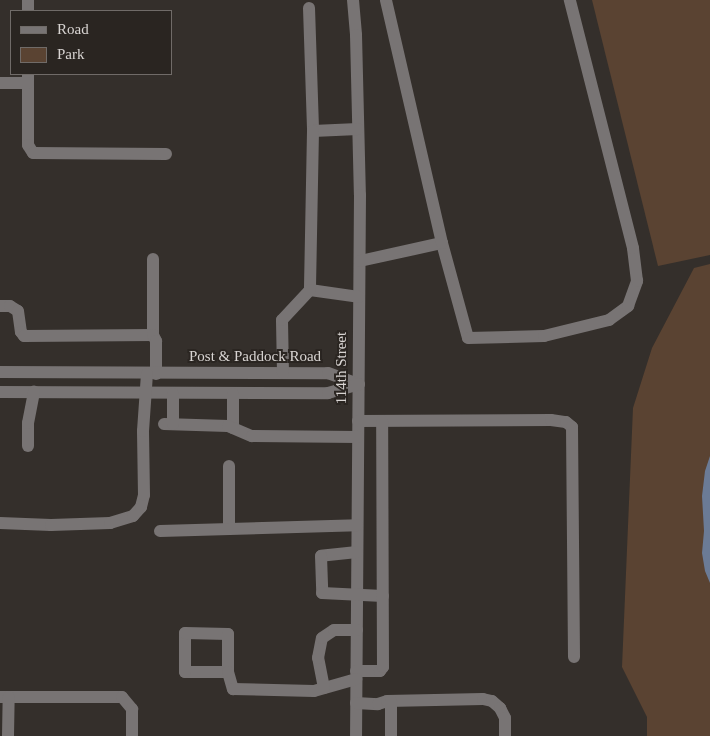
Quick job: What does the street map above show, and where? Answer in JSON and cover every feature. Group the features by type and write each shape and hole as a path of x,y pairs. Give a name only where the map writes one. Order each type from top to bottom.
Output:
{"street":[{"name":"114th Street","path":"352,0 358,130 360,261 356,736"},
{"path":"386,0 442,243 468,338 544,336 609,320 628,306 637,280 633,248 570,0"},
{"path":"283,373 282,320 310,290 312,131 309,8"},
{"path":"0,83 28,78 28,145 34,153 166,154"},
{"path":"312,131 358,130"},
{"path":"360,261 442,243"},
{"path":"0,523 86,525 110,523 133,516 141,507 144,495 144,431 147,394 156,341 153,335 153,259"},
{"path":"310,290 359,297"},
{"path":"0,306 10,306 18,311 21,332 24,336 153,335"},
{"name":"Post & Paddock Road","path":"0,372 151,374 328,373 359,384"},
{"path":"0,392 147,394 328,393 359,384"},
{"path":"28,446 28,423 34,392"},
{"path":"173,394 168,424 233,428 252,436 358,437"},
{"path":"233,394 233,428"},
{"path":"358,421 551,420 566,422 572,427 574,657"},
{"path":"228,672 185,672 185,633 228,634 228,672 233,689 314,690 356,675 382,670 382,421"},
{"path":"229,466 229,529"},
{"path":"160,531 357,525"},
{"path":"357,552 321,556 322,593 382,596"},
{"path":"324,688 318,658 322,638 334,630 356,630"},
{"path":"8,736 4,697 122,697 132,709 132,736"},
{"path":"356,702 378,704 391,701 492,701 500,708 505,718 505,736"},
{"path":"391,701 391,736"}],"green space":[{"path":"592,0 710,0 710,255 658,266"},
{"path":"710,264 710,736 647,736 647,717 622,667 633,408 652,348 694,268"}],"water":[{"path":"710,456 710,583 705,571 702,553 704,531 702,496 705,471"}]}
